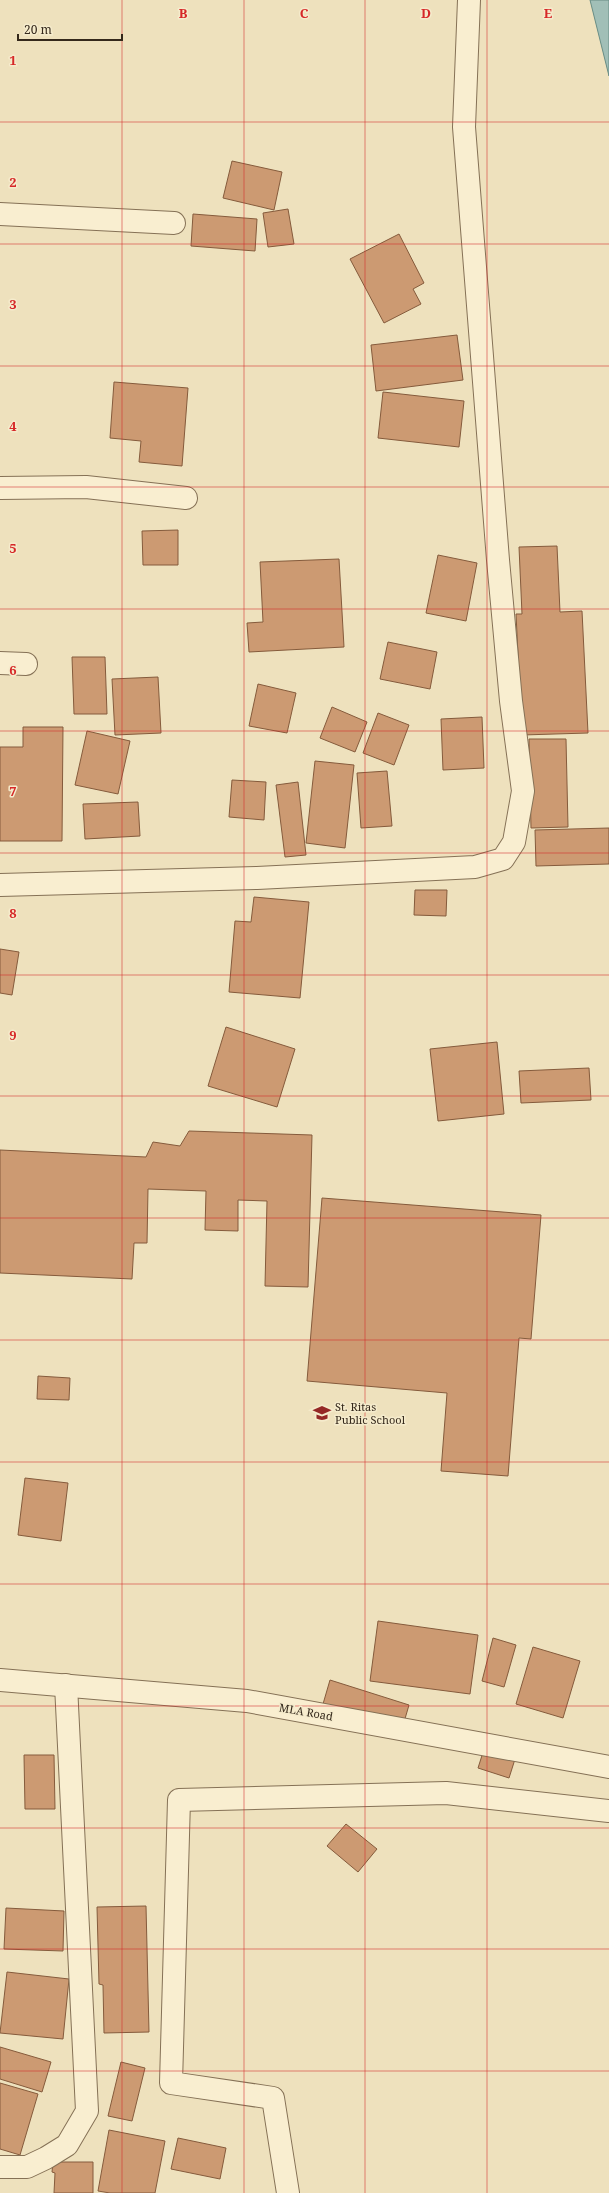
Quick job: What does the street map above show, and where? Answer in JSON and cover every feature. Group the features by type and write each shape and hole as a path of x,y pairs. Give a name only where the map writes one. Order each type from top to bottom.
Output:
{"street":[{"path":"0,885 257,878 475,867 504,859 514,842 523,791 511,701 498,568 464,127 469,0"},
{"path":"0,214 174,224"},
{"path":"0,488 86,487 186,498"},
{"path":"0,663 26,664"},
{"name":"MLA Road","path":"0,1680 66,1684 247,1701 609,1767"},
{"path":"0,2167 27,2167 57,2152 67,2145 87,2111 66,1684"},
{"path":"288,2193 273,2098 171,2083 179,1800 446,1793 609,1811"}],"water":[{"path":"590,0 609,0 609,76"}],"building":[{"path":"232,161 282,172 274,210 223,198"},
{"path":"288,209 294,244 268,247 263,213"},
{"path":"193,214 257,219 255,251 191,246"},
{"path":"399,234 424,283 413,289 421,304 384,323 350,259"},
{"path":"457,335 463,380 376,391 371,345"},
{"path":"114,382 188,388 182,466 139,462 141,441 110,438"},
{"path":"383,392 464,401 459,447 378,438"},
{"path":"178,530 178,565 143,565 142,531"},
{"path":"557,546 560,612 582,611 588,733 522,735 516,614 522,614 519,547"},
{"path":"438,555 477,563 466,621 426,613"},
{"path":"339,559 344,647 249,652 247,623 263,622 260,562"},
{"path":"388,642 437,652 430,689 380,679"},
{"path":"72,657 105,657 107,714 74,714"},
{"path":"158,677 161,733 115,735 112,679"},
{"path":"258,684 296,693 287,733 249,726"},
{"path":"332,707 367,722 355,752 320,738"},
{"path":"378,713 409,725 394,765 363,753"},
{"path":"482,717 484,768 443,770 441,719"},
{"path":"23,727 63,727 62,841 0,841 0,747 23,747"},
{"path":"87,731 130,741 118,794 75,785"},
{"path":"529,739 566,739 568,827 531,828"},
{"path":"315,761 354,765 345,848 306,843"},
{"path":"387,771 392,826 361,828 357,773"},
{"path":"232,780 266,782 264,820 229,817"},
{"path":"298,782 306,855 285,857 276,785"},
{"path":"138,802 140,836 85,839 83,804"},
{"path":"609,828 609,864 536,866 535,830"},
{"path":"415,890 447,890 446,916 414,915"},
{"path":"254,897 309,902 300,998 229,992 235,921 251,922"},
{"path":"0,949 19,952 12,995 0,993"},
{"path":"226,1027 295,1049 277,1107 208,1086"},
{"path":"497,1042 504,1114 438,1121 430,1049"},
{"path":"589,1068 591,1100 521,1103 519,1071"},
{"path":"189,1131 312,1135 308,1287 265,1286 267,1201 238,1200 238,1231 205,1230 206,1191 148,1189 147,1243 134,1243 132,1279 0,1273 0,1150 146,1157 153,1142 180,1146"},
{"name":"St. Ritas Public School","path":"322,1198 541,1215 531,1339 519,1338 508,1476 441,1471 447,1393 307,1381"},
{"path":"38,1376 70,1378 69,1400 37,1399"},
{"path":"25,1478 68,1483 61,1541 18,1535"},
{"path":"378,1621 478,1635 470,1694 370,1681"},
{"path":"493,1638 516,1645 504,1687 482,1681"},
{"path":"533,1647 580,1661 563,1718 516,1704"},
{"path":"330,1680 409,1705 402,1729 323,1704"},
{"path":"485,1746 516,1756 509,1778 478,1768"},
{"path":"24,1755 54,1755 55,1809 25,1809"},
{"path":"346,1824 377,1849 358,1872 327,1846"},
{"path":"146,1906 149,2032 104,2033 103,1985 99,1984 97,1907"},
{"path":"6,1908 64,1911 63,1951 4,1949"},
{"path":"7,1972 69,1979 63,2039 0,2033"},
{"path":"0,2047 51,2062 42,2092 0,2079"},
{"path":"121,2062 145,2068 132,2121 108,2116"},
{"path":"0,2083 38,2094 20,2155 0,2149"},
{"path":"109,2130 165,2141 155,2193 110,2193 98,2191"},
{"path":"178,2138 226,2148 220,2179 171,2169"},
{"path":"53,2162 93,2162 93,2193 54,2193 55,2173 52,2172"}],"place":[{"name":"St. Ritas Public School","path":"322,1413"}]}
